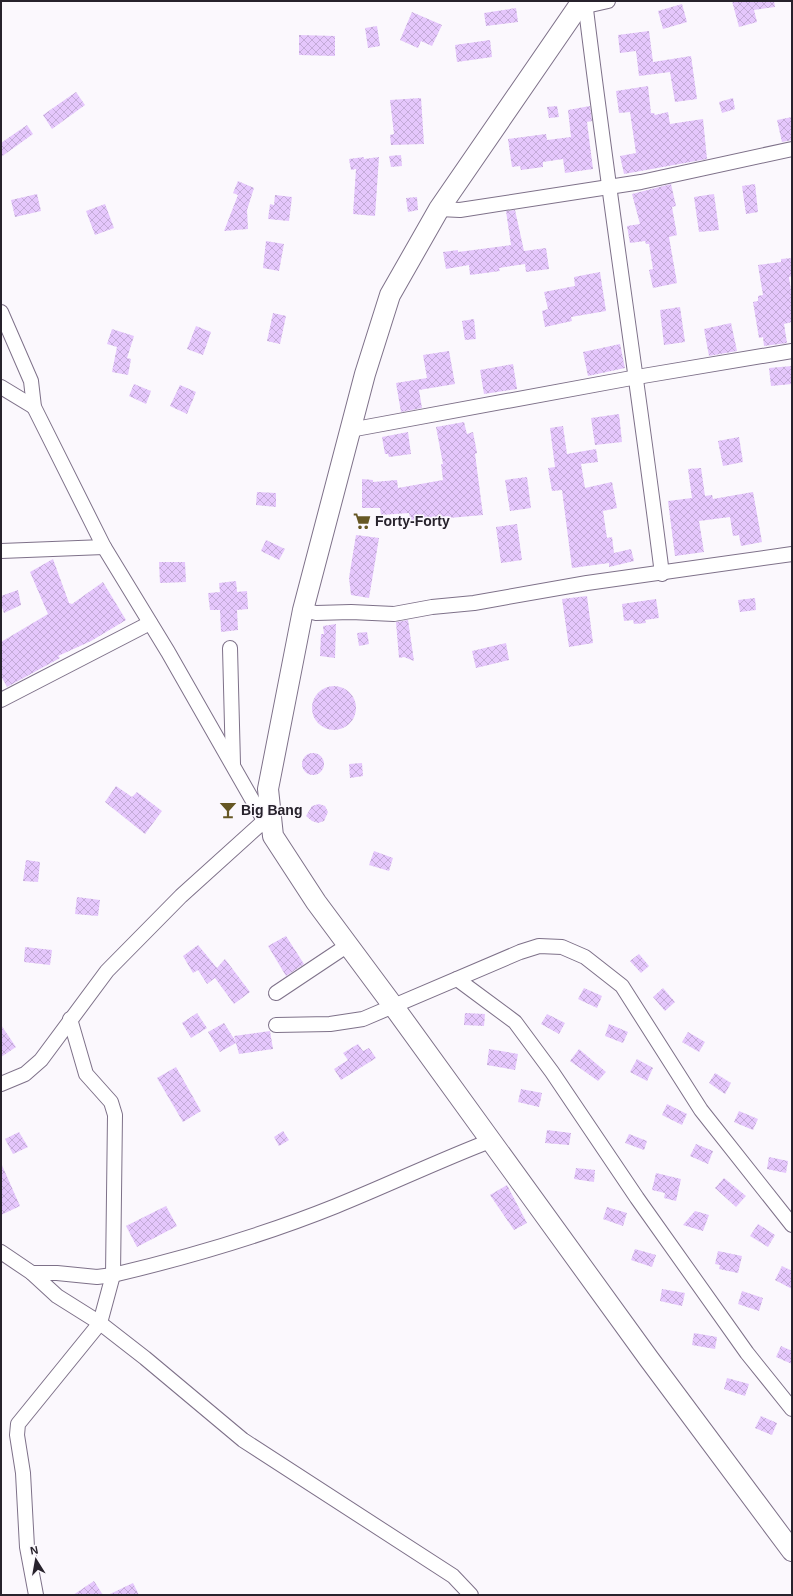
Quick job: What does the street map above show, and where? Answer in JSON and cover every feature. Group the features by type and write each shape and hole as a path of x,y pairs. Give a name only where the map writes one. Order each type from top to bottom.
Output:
{"street":[{"path":"584,3 608,1"},
{"path":"584,3 637,377 662,574"},
{"path":"268,828 268,788 303,610 365,374 390,295 440,209 584,3"},
{"path":"440,209 460,210 641,182 792,149"},
{"path":"1,312 31,381 34,407 104,547 150,623 268,828 316,902 394,1007 649,1359 792,1551"},
{"path":"350,430 637,377 792,351"},
{"path":"1,388 34,407"},
{"path":"1,551 104,547"},
{"path":"303,610 316,613 351,612 394,614 432,607 474,603 587,584 792,554"},
{"path":"1,700 150,623"},
{"path":"230,648 233,766"},
{"path":"1,1084 25,1074 41,1060 107,970 181,896 268,828"},
{"path":"276,993 348,945"},
{"path":"276,1025 330,1024 363,1019 520,952 539,946 562,947 585,957 622,986 701,1110 792,1225"},
{"path":"457,979 515,1022 552,1072 637,1198 738,1340 792,1409"},
{"path":"36,1595 26,1547 23,1473 17,1435 18,1424 100,1323 113,1275 115,1115 111,1102 86,1074 80,1059 70,1019"},
{"path":"32,1273 57,1273 97,1277 113,1275 217,1247 336,1206 490,1141"},
{"path":"1,1252 32,1273 57,1296 100,1323 243,1440 453,1576 471,1595"}],"building":[{"path":"732,1 774,1 775,7 754,10 757,22 739,27"},
{"path":"682,4 687,22 663,29 658,11"},
{"path":"516,8 518,22 486,26 484,13"},
{"path":"412,12 442,25 432,46 421,41 418,48 400,40"},
{"path":"377,26 380,46 368,48 365,28"},
{"path":"649,31 653,62 691,56 697,99 675,102 670,72 639,76 636,51 620,53 618,35"},
{"path":"299,35 335,36 335,56 299,55"},
{"path":"490,40 492,57 457,62 455,45"},
{"path":"648,86 651,113 654,113 655,115 668,112 670,124 703,119 707,159 624,174 620,156 636,153 630,112 619,113 616,91"},
{"path":"76,92 85,105 52,129 43,115"},
{"path":"421,98 424,144 391,145 390,135 394,134 390,100"},
{"path":"733,98 735,109 722,113 719,102"},
{"path":"557,106 559,117 549,118 547,107"},
{"path":"590,106 592,121 587,122 593,169 565,173 563,159 543,162 543,167 521,170 520,166 512,167 508,139 546,134 547,140 571,137 568,110"},
{"path":"792,117 792,140 782,142 777,120"},
{"path":"27,125 33,134 1,157 1,143"},
{"path":"401,155 402,166 391,167 389,156"},
{"path":"364,157 364,159 379,157 375,216 353,214 356,169 351,170 349,159"},
{"path":"238,181 254,188 247,210 248,229 224,231 238,195 233,193"},
{"path":"671,184 676,206 672,207 677,235 669,237 677,283 653,288 649,270 653,269 649,244 646,244 645,241 630,243 627,226 640,224 632,194"},
{"path":"755,184 758,212 746,214 742,186"},
{"path":"37,194 41,211 15,217 11,200"},
{"path":"714,194 719,230 699,232 694,197"},
{"path":"275,195 292,197 289,221 268,219 270,204 274,205"},
{"path":"417,197 418,210 408,212 406,198"},
{"path":"105,204 114,228 95,235 86,211"},
{"path":"515,210 524,251 546,248 549,269 526,272 525,264 499,268 500,271 470,275 469,265 446,269 443,252 458,250 458,252 511,245 506,211"},
{"path":"266,241 284,244 279,271 263,268"},
{"path":"792,258 792,276 789,277 792,297 792,322 784,324 787,343 764,346 763,337 759,338 753,302 758,301 758,296 763,295 758,265 781,262 781,259"},
{"path":"600,272 606,311 571,317 572,321 545,327 542,311 548,309 544,292 575,286 574,277"},
{"path":"680,307 685,342 664,345 660,310"},
{"path":"273,313 286,316 280,344 267,341"},
{"path":"474,319 476,339 465,340 462,321"},
{"path":"731,323 737,351 709,356 704,329"},
{"path":"196,326 211,332 203,355 187,349"},
{"path":"112,329 134,336 127,358 131,359 128,375 112,372 117,347 107,344"},
{"path":"620,344 625,368 588,376 583,352"},
{"path":"449,351 455,384 419,390 422,408 401,412 396,383 427,378 423,355"},
{"path":"513,364 517,389 484,394 480,370"},
{"path":"792,366 792,384 771,386 769,368"},
{"path":"134,384 151,391 146,404 129,396"},
{"path":"180,385 196,392 187,414 170,406"},
{"path":"619,414 622,442 595,445 591,418"},
{"path":"464,422 467,434 473,432 477,453 475,454 483,515 449,518 448,516 411,523 409,513 381,515 380,508 362,508 362,479 373,480 373,482 397,480 398,488 443,480 441,464 443,464 436,427"},
{"path":"563,426 567,454 596,449 598,462 581,464 585,488 612,482 617,508 603,511 607,538 612,537 614,553 631,549 634,561 609,567 609,563 572,568 562,490 552,491 548,468 555,467 550,428"},
{"path":"408,432 411,454 389,457 388,454 385,454 382,437"},
{"path":"739,437 743,462 723,466 718,441"},
{"path":"701,468 705,496 712,495 713,499 753,492 762,542 741,546 739,535 733,536 730,517 699,521 704,552 675,556 668,501 692,498 688,469"},
{"path":"527,477 531,508 510,511 505,480"},
{"path":"257,492 276,493 276,507 256,505"},
{"path":"517,524 522,560 501,563 496,527"},
{"path":"356,535 379,538 369,598 351,595 349,578"},
{"path":"266,540 285,549 279,560 261,551"},
{"path":"53,559 69,603 72,604 103,582 126,620 91,641 58,656 60,658 7,687 1,676 1,642 48,614 30,572"},
{"path":"159,562 185,562 186,582 160,583"},
{"path":"236,581 237,592 247,591 248,609 237,610 238,630 221,632 220,610 210,610 208,593 220,592 219,583"},
{"path":"18,590 21,605 4,613 1,604 1,596"},
{"path":"587,596 593,643 569,647 562,599"},
{"path":"755,598 756,610 740,612 738,600"},
{"path":"656,599 659,618 645,620 646,623 634,624 633,620 624,621 622,604"},
{"path":"408,620 414,661 404,657 399,658 396,622"},
{"path":"336,624 335,658 320,656 321,634 324,634 323,626"},
{"path":"367,632 369,644 359,646 357,633"},
{"path":"506,643 509,660 476,668 472,651"},
{"path":"330,686 338,686 343,687 350,692 355,699 355,717 350,724 343,729 330,730 322,727 315,720 312,712 312,704 315,696 322,689"},
{"path":"313,753 321,756 324,764 321,772 313,775 305,772 302,764 305,756"},
{"path":"362,763 363,776 350,778 349,764"},
{"path":"116,786 132,797 137,792 162,811 145,834 105,802"},
{"path":"319,804 325,806 328,812 324,821 318,823 312,821 306,816 312,806"},
{"path":"374,851 393,858 389,871 369,865"},
{"path":"26,860 40,862 38,882 23,881"},
{"path":"77,897 100,900 98,916 75,914"},
{"path":"286,936 304,964 286,976 268,946"},
{"path":"198,945 217,968 225,959 250,992 234,1004 215,978 207,984 198,970 193,973 183,956"},
{"path":"25,947 52,950 50,965 24,962"},
{"path":"639,954 649,966 641,973 630,961"},
{"path":"584,988 602,996 597,1008 578,999"},
{"path":"663,988 675,1002 665,1011 653,997"},
{"path":"197,1013 207,1028 191,1038 182,1023"},
{"path":"465,1013 485,1014 484,1026 464,1025"},
{"path":"547,1014 565,1023 559,1034 541,1024"},
{"path":"224,1023 236,1042 234,1036 270,1031 273,1049 239,1054 236,1043 220,1052 208,1032"},
{"path":"609,1024 628,1032 623,1043 605,1036"},
{"path":"1,1025 16,1047 1,1057"},
{"path":"688,1032 705,1042 699,1052 682,1042"},
{"path":"358,1044 363,1051 369,1048 376,1058 341,1080 334,1069 348,1060 343,1053"},
{"path":"489,1049 518,1054 515,1070 487,1065"},
{"path":"579,1049 606,1072 598,1081 570,1061"},
{"path":"637,1059 653,1068 647,1081 630,1072"},
{"path":"176,1067 201,1111 183,1122 157,1078"},
{"path":"715,1073 731,1083 725,1094 709,1083"},
{"path":"521,1089 542,1093 539,1107 518,1102"},
{"path":"667,1104 687,1114 682,1125 662,1115"},
{"path":"739,1111 758,1119 753,1130 734,1122"},
{"path":"547,1130 571,1133 569,1145 545,1143"},
{"path":"283,1131 289,1140 279,1146 274,1137"},
{"path":"19,1132 28,1147 13,1154 5,1139"},
{"path":"629,1134 647,1141 644,1150 625,1143"},
{"path":"696,1144 713,1151 708,1164 690,1156"},
{"path":"769,1157 788,1161 786,1173 767,1169"},
{"path":"1,1163 20,1206 1,1215"},
{"path":"576,1168 595,1170 594,1182 574,1179"},
{"path":"656,1173 681,1179 676,1201 664,1198 665,1193 652,1190"},
{"path":"724,1178 746,1196 736,1207 715,1188"},
{"path":"507,1185 527,1223 514,1230 490,1195"},
{"path":"166,1206 177,1226 137,1247 126,1226"},
{"path":"607,1207 627,1213 623,1226 603,1219"},
{"path":"695,1211 709,1215 703,1231 683,1225"},
{"path":"758,1224 775,1235 768,1247 750,1236"},
{"path":"635,1249 656,1255 652,1267 631,1260"},
{"path":"718,1251 742,1256 738,1273 719,1269 720,1265 715,1264"},
{"path":"782,1266 792,1271 792,1289 775,1280"},
{"path":"662,1289 685,1293 682,1306 660,1301"},
{"path":"742,1291 763,1298 759,1311 738,1304"},
{"path":"694,1333 717,1337 715,1349 692,1345"},
{"path":"781,1346 792,1351 792,1364 776,1357"},
{"path":"727,1378 749,1384 745,1396 724,1389"},
{"path":"761,1416 777,1423 772,1435 755,1428"},
{"path":"94,1581 103,1595 73,1595"},
{"path":"133,1583 139,1595 108,1595"}],"place":[{"name":"Forty-Forty","path":"362,521"},
{"name":"Big Bang","path":"228,810"}]}
